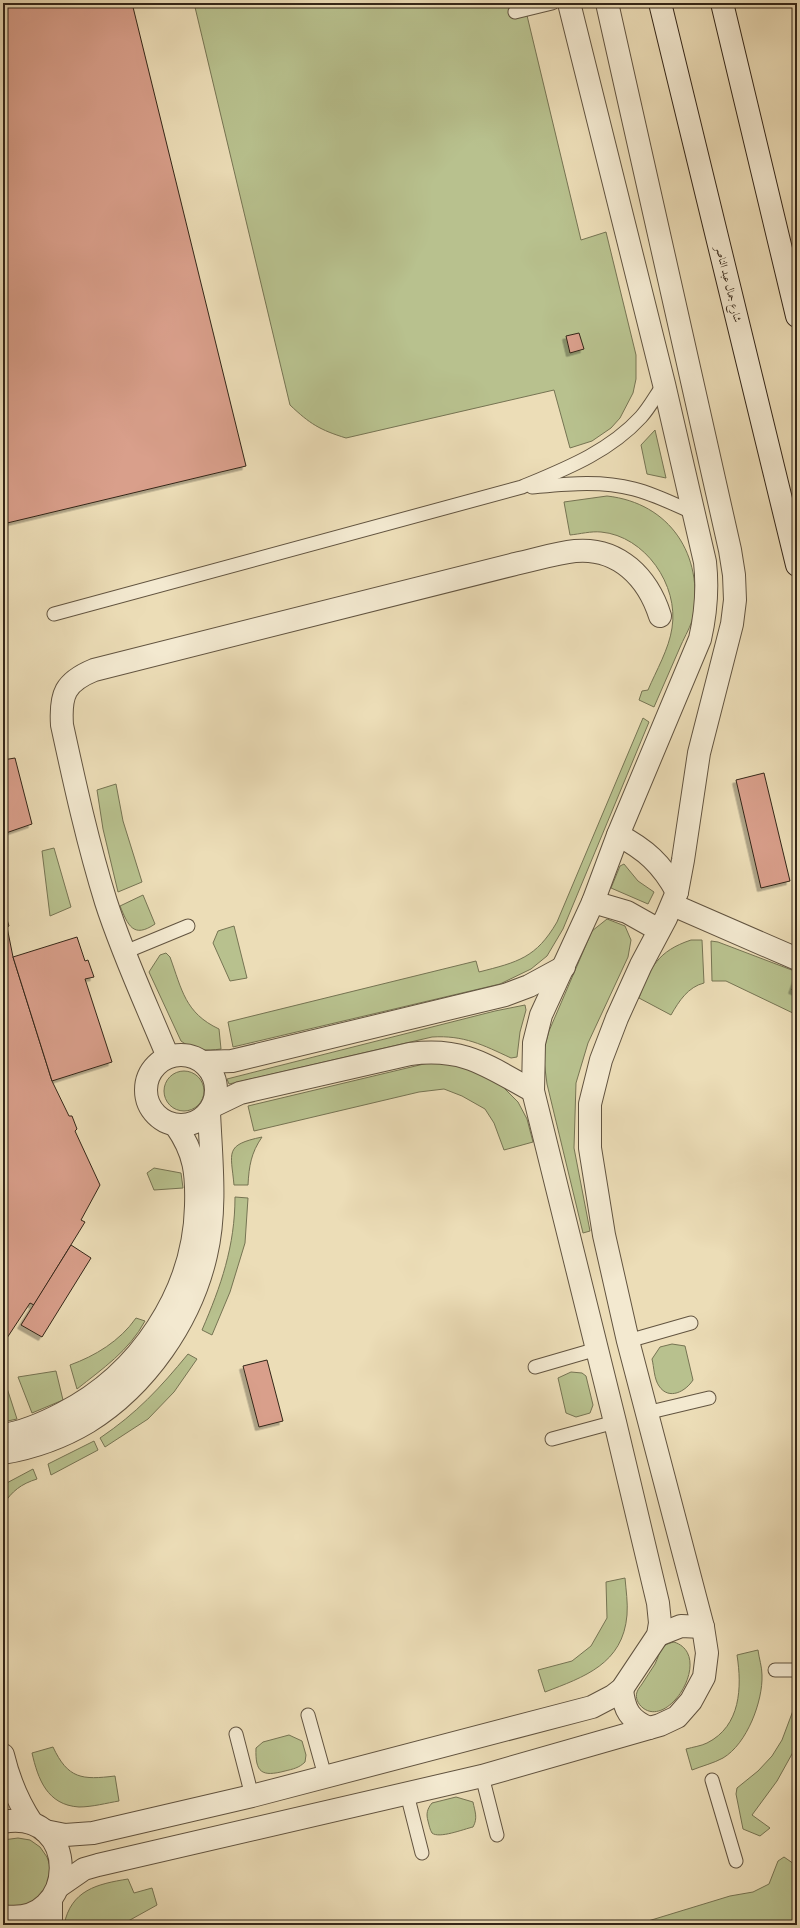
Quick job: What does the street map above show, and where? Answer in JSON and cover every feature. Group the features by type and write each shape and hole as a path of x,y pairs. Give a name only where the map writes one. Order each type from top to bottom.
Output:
{"street":[{"path":"3,1822 14,1820 65,1835 92,1833 252,1796 592,1707 614,1696 622,1690 658,1635 660,1623 658,1603 533,1091 534,1043 541,1015 593,902 618,835 700,639 706,614 707,588 705,562 664,384 569,3"},
{"path":"3,1916 12,1918 26,1916 40,1910 54,1894 84,1869 482,1776 649,1728 677,1716 691,1701 704,1677 707,1653 703,1627 628,1341 595,1190 590,1148 590,1104 601,1060 617,1018 675,898 683,860 699,753 732,624 735,600 734,575 730,550 607,3"},
{"name":"شارع جمال عبد الناصر","path":"660,3 797,565"},
{"path":"722,3 797,316"},
{"path":"168,1057 125,952 107,903 88,841 62,725 61,708 66,690 78,676 94,670 541,558 576,551 595,552 614,558 630,567 644,581 654,597 660,616"},
{"path":"618,835 638,845 655,860 670,878 675,898 797,959"},
{"path":"593,902 628,912 659,930"},
{"path":"533,1091 471,1058 451,1053 431,1052 410,1054 240,1093 211,1109 200,1120 188,1125 176,1126 164,1121 154,1113 147,1101 146,1088 149,1075 156,1065 168,1057 186,1055 203,1062 232,1061 485,1001 529,986 564,967"},
{"path":"3,1453 32,1446 88,1422 123,1394 158,1357 185,1315 198,1285 206,1254 211,1221 211,1109 216,1094 216,1082 211,1071 203,1062"},
{"path":"3,1435 45,1423 79,1405 110,1382 138,1354 159,1325 178,1288 190,1251 196,1221 196,1172 186,1140 176,1126"},
{"path":"658,1635 681,1626 703,1627"},
{"path":"622,1690 623,1702 629,1714 638,1723 649,1728"},
{"path":"3,1755 12,1787 22,1808 38,1827 55,1843 61,1857 62,1873 54,1894 51,1925"}],"lane":[{"path":"515,12 552,3"},
{"path":"54,614 522,488 575,465 599,452 622,436 642,416 664,384"},
{"path":"522,488 578,483 606,484 634,489 694,513"},
{"path":"125,952 188,926"},
{"path":"628,1341 691,1323"},
{"path":"535,1367 597,1349"},
{"path":"646,1413 709,1398"},
{"path":"552,1439 615,1422"},
{"path":"775,1670 797,1670"},
{"path":"308,1715 325,1776"},
{"path":"236,1734 252,1796"},
{"path":"482,1776 497,1835"},
{"path":"712,1780 736,1861"},
{"path":"407,1794 422,1853"}],"green space":[{"path":"194,3 524,3 581,240 606,232 636,355 636,379 633,393 620,418 611,428 592,441 570,448 554,390 346,438 316,426 290,405"},
{"path":"655,430 666,478 647,474 641,445"},
{"path":"607,496 629,501 649,509 665,521 678,536 687,553 693,573 695,594 693,617 654,707 639,700 642,691 648,690 665,652 672,628 673,612 670,595 664,580 656,565 645,553 632,543 617,536 601,532 570,535 564,502"},
{"path":"643,718 649,722 563,929 547,956 531,969 500,984 233,1047 228,1022 476,961 479,972 505,965 525,957 533,951 541,944 557,922"},
{"path":"116,784 123,821 142,882 118,892 103,829 97,790"},
{"path":"54,848 71,907 50,916 42,851"},
{"path":"624,864 638,881 654,892 648,904 611,888 620,866"},
{"path":"143,895 155,924 148,928 136,930 129,924 120,906"},
{"path":"607,919 625,926 631,940 628,957 588,1043 576,1083 574,1148 590,1231 583,1233 547,1084 543,1053 549,1031 592,931"},
{"path":"234,926 247,978 230,981 213,943 218,931"},
{"path":"691,940 702,940 704,983 689,991 671,1015 639,998 647,977 663,955 670,949"},
{"path":"711,941 718,942 797,972 792,990 797,992 797,1015 726,981 712,981"},
{"path":"166,953 170,957 182,990 192,1008 208,1023 219,1029 221,1049 200,1050 181,1041 149,972 160,955"},
{"path":"525,1005 526,1010 520,1032 517,1057 511,1058 464,1039 432,1037 229,1084 227,1079 495,1011"},
{"path":"428,1063 456,1063 497,1081 518,1102 527,1119 533,1142 504,1150 494,1123 485,1109 462,1096 444,1089 419,1092 254,1131 248,1106"},
{"path":"188,1071 195,1074 201,1080 204,1091 203,1099 195,1108 188,1111 180,1111 173,1108 165,1099 164,1087 167,1080 176,1072"},
{"path":"262,1137 251,1160 248,1185 234,1185 232,1165 233,1152 241,1143"},
{"path":"154,1168 181,1173 183,1188 154,1190 147,1173"},
{"path":"235,1197 248,1198 245,1243 230,1292 212,1335 202,1330 221,1282 230,1249 233,1232"},
{"path":"136,1318 145,1321 139,1332 114,1359 77,1389 70,1365 89,1357 115,1341"},
{"path":"672,1344 685,1346 693,1380 682,1391 672,1394 663,1390 657,1383 652,1359 660,1347"},
{"path":"188,1354 197,1359 174,1392 148,1419 105,1447 100,1438 137,1409 168,1378"},
{"path":"56,1371 63,1400 32,1413 18,1377"},
{"path":"571,1372 582,1373 586,1376 593,1405 590,1413 576,1417 566,1413 558,1378"},
{"path":"3,1384 6,1385 17,1419 3,1422"},
{"path":"94,1441 98,1450 51,1475 48,1464"},
{"path":"33,1469 37,1479 26,1483 17,1489 3,1505 3,1485"},
{"path":"625,1578 627,1615 624,1632 618,1646 610,1657 587,1674 574,1681 545,1692 538,1670 572,1661 591,1646 607,1618 606,1582"},
{"path":"674,1642 685,1649 690,1661 689,1674 684,1688 675,1700 665,1708 654,1712 643,1708 637,1701 637,1691 655,1664 663,1647"},
{"path":"758,1650 762,1672 762,1685 760,1697 752,1721 746,1732 732,1751 723,1758 692,1770 686,1749 705,1744 718,1736 727,1727 733,1716 737,1705 739,1692 739,1667 737,1655"},
{"path":"797,1700 797,1745 777,1781 752,1815 770,1828 760,1836 743,1829 736,1794 737,1788 758,1771 772,1756 782,1740"},
{"path":"289,1735 302,1741 306,1755 305,1762 296,1768 277,1773 265,1773 262,1771 257,1763 256,1748 263,1742"},
{"path":"53,1747 64,1766 77,1775 94,1778 115,1776 119,1801 94,1806 79,1807 68,1805 52,1796 41,1781 32,1753"},
{"path":"456,1797 473,1802 476,1818 475,1824 473,1827 452,1833 435,1835 432,1833 427,1816 430,1805 432,1803"},
{"path":"18,1838 30,1840 40,1847 47,1857 51,1869 45,1892 25,1907 3,1906 3,1840"},
{"path":"784,1857 797,1866 797,1925 635,1925 730,1896 753,1892 769,1884 778,1861"},
{"path":"128,1879 134,1893 152,1888 157,1905 121,1925 64,1925 67,1913 79,1896 106,1883"}],"building":[{"path":"3,3 132,3 246,466 3,524"},
{"path":"579,333 584,349 570,353 566,336"},
{"path":"15,758 32,824 3,834 3,760"},
{"path":"764,773 790,881 761,888 736,780"},
{"path":"3,912 5,913 9,926 7,927 13,957 52,1081 69,1116 72,1116 77,1129 75,1131 100,1185 81,1220 85,1222 34,1305 30,1303 3,1344"},
{"path":"77,937 85,961 88,960 94,977 85,979 112,1062 52,1081 13,957"},
{"path":"797,976 797,992 792,990"},
{"path":"71,1245 91,1258 42,1337 21,1325"},
{"path":"267,1360 283,1421 259,1427 243,1366"}]}
